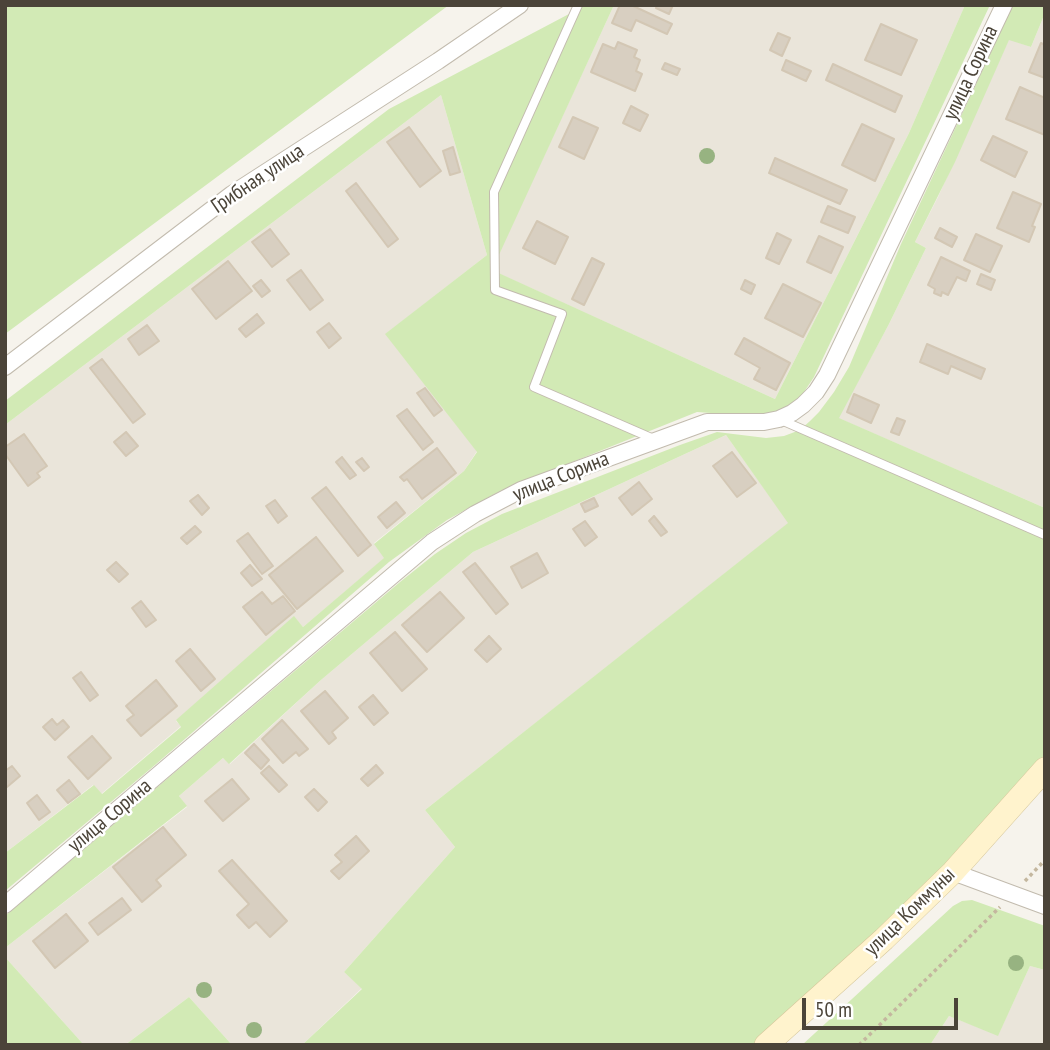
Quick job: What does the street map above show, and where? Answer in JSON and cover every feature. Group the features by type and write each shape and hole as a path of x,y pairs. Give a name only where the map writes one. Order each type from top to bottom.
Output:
{"street":[{"name":"Грибная улица","path":"5,367 232,194 520,5"},
{"name":"улица Сорина","path":"5,905 432,542 475,514 521,491 707,422 748,423 779,419 803,405 827,375 1004,5"},
{"name":"улица Коммуны","path":"766,1045 884,939 953,872 1045,769"},
{"path":"953,872 1045,906"}],"lane":[{"path":"578,5 494,192 495,290 562,314 534,387 656,440"},
{"path":"779,419 1045,535"}],"path":[{"path":"859,1045 1045,860"}],"shaded area":[{"path":"614,5 965,5 909,133 775,399 491,270"},
{"path":"1045,13 1045,508 838,418 926,248 915,242 1009,39 1031,47"},
{"path":"441,95 487,255 386,334 477,451 464,471 374,543 385,558 303,627 294,617 176,721 181,726 101,794 93,785 5,853 5,425"},
{"path":"726,435 789,523 425,810 455,847 344,972 362,988 302,1045 232,1045 189,997 125,1045 84,1045 5,957 5,948 187,807 179,796 223,758 230,764 321,680 473,552"},
{"path":"1030,966 1045,970 1045,1045 930,1045 949,1016 998,1035"}],"green space":[{"path":"5,5 449,5 5,334"},
{"path":"586,5 614,5 492,270 775,399 909,133 965,5 990,5 814,377 800,398 787,410 766,417 697,412 500,491 447,520 389,562 5,891 5,853 94,785 102,794 181,727 176,720 294,616 303,627 384,558 374,544 464,471 477,452 385,334 487,255 441,95 5,425 5,401 389,109"},
{"path":"1013,5 1045,5 1045,13 1031,47 1009,40 955,162 915,242 926,248 839,418 1045,508 1045,761 947,865 764,1045 302,1045 362,989 344,972 455,847 425,810 788,523 726,435 473,552 321,680 229,764 223,758 179,796 187,806 5,948 5,916 400,582 466,533 502,514 717,432 766,438 784,436 800,430 810,421 834,392 849,367 901,244"},
{"path":"972,900 1045,926 1045,970 1030,966 998,1036 949,1016 930,1045 802,1045 953,906"},
{"path":"5,957 84,1045 5,1045"},
{"path":"189,997 232,1045 125,1045"}],"building":[{"path":"620,5 631,5 672,24 667,34 636,20 631,31 612,23"},
{"path":"657,5 673,5 669,14 656,8"},
{"path":"881,24 917,40 901,75 865,60"},
{"path":"778,33 790,38 782,56 770,50"},
{"path":"618,42 637,50 634,57 640,60 636,71 642,74 635,91 591,72 603,44 615,49"},
{"path":"1041,43 1045,45 1045,78 1029,72"},
{"path":"786,60 811,71 806,81 782,70"},
{"path":"665,63 680,69 677,75 662,69"},
{"path":"833,64 902,96 895,112 826,80"},
{"path":"1020,87 1045,98 1045,135 1006,119"},
{"path":"631,106 648,115 640,131 623,123"},
{"path":"573,117 598,128 584,159 559,147"},
{"path":"862,124 894,139 875,181 842,165"},
{"path":"409,127 441,171 420,187 387,142"},
{"path":"993,136 1027,152 1015,177 981,160"},
{"path":"453,147 460,172 450,175 443,151"},
{"path":"775,158 847,190 840,204 769,173"},
{"path":"356,183 398,239 388,247 346,191"},
{"path":"1013,192 1041,204 1029,242 997,228"},
{"path":"828,206 855,217 848,233 821,222"},
{"path":"537,221 568,237 555,264 523,248"},
{"path":"940,228 957,237 952,247 935,238"},
{"path":"270,229 289,254 272,267 252,242"},
{"path":"777,233 791,240 779,264 766,258"},
{"path":"976,234 1002,246 990,272 964,260"},
{"path":"819,236 843,247 831,273 807,262"},
{"path":"941,257 970,271 966,281 957,277 948,295 942,292 941,296 934,293 935,289 928,285"},
{"path":"592,258 604,264 584,305 572,299"},
{"path":"228,261 252,291 216,319 192,289"},
{"path":"301,270 323,300 310,310 287,280"},
{"path":"981,274 995,280 991,290 977,284"},
{"path":"261,280 270,291 262,297 253,286"},
{"path":"745,280 755,285 751,294 741,289"},
{"path":"783,284 821,303 803,337 765,318"},
{"path":"257,314 264,323 246,337 239,329"},
{"path":"329,323 341,338 329,348 317,332"},
{"path":"147,325 159,341 139,355 128,339"},
{"path":"744,338 790,363 776,390 754,379 760,368 735,354"},
{"path":"927,344 985,369 981,379 951,366 948,374 920,362"},
{"path":"102,359 145,414 133,423 90,368"},
{"path":"425,388 442,410 434,416 417,393"},
{"path":"854,394 879,405 871,423 847,412"},
{"path":"407,409 433,442 423,450 397,416"},
{"path":"897,418 905,421 899,435 891,432"},
{"path":"126,432 138,446 126,456 114,442"},
{"path":"24,434 47,466 37,473 40,477 28,486 5,454 5,447"},
{"path":"437,448 456,473 422,499 407,479 404,481 400,477"},
{"path":"732,452 756,483 737,497 713,466"},
{"path":"342,457 356,475 350,479 336,462"},
{"path":"362,458 369,467 364,471 356,462"},
{"path":"639,482 652,499 632,515 619,498"},
{"path":"326,487 371,545 358,556 312,498"},
{"path":"198,495 209,508 202,515 190,501"},
{"path":"594,498 598,506 585,512 581,504"},
{"path":"275,500 287,516 278,523 266,506"},
{"path":"396,502 405,513 387,528 378,517"},
{"path":"654,516 667,532 661,536 649,521"},
{"path":"585,521 597,537 585,546 573,529"},
{"path":"195,526 201,532 187,544 181,538"},
{"path":"248,533 273,566 262,574 237,541"},
{"path":"316,537 343,571 297,609 269,575"},
{"path":"537,553 548,573 522,588 511,567"},
{"path":"116,562 128,574 119,582 107,570"},
{"path":"475,563 508,604 496,614 463,572"},
{"path":"250,565 262,579 252,586 241,573"},
{"path":"262,592 272,604 283,596 295,611 266,635 243,607"},
{"path":"440,592 464,618 427,652 402,625"},
{"path":"141,601 156,620 146,627 132,608"},
{"path":"395,632 427,669 402,691 370,653"},
{"path":"489,636 501,649 487,662 475,650"},
{"path":"190,649 215,679 201,691 176,661"},
{"path":"81,672 98,695 90,701 73,678"},
{"path":"156,680 177,706 141,736 127,720 134,715 126,706"},
{"path":"325,691 348,718 332,732 336,738 329,744 301,711"},
{"path":"373,695 388,713 374,725 359,707"},
{"path":"52,719 57,725 63,720 69,727 55,740 43,727"},
{"path":"282,720 308,749 299,756 296,752 283,763 262,739"},
{"path":"92,736 111,758 88,779 68,757"},
{"path":"254,744 269,760 261,769 245,753"},
{"path":"376,765 383,773 368,786 361,779"},
{"path":"12,766 20,776 7,787 5,771"},
{"path":"269,766 287,785 279,792 261,773"},
{"path":"232,779 249,799 223,821 205,801"},
{"path":"69,780 80,794 68,803 57,790"},
{"path":"314,789 327,802 318,811 305,797"},
{"path":"37,795 50,812 39,820 27,803"},
{"path":"163,827 186,855 156,880 161,886 142,902 113,867"},
{"path":"356,836 369,851 339,879 331,871 342,862 335,855"},
{"path":"232,860 287,921 270,937 256,922 249,928 237,915 249,904 219,871"},
{"path":"122,898 131,910 98,935 89,923"},
{"path":"66,914 88,941 55,968 33,941"}]}
